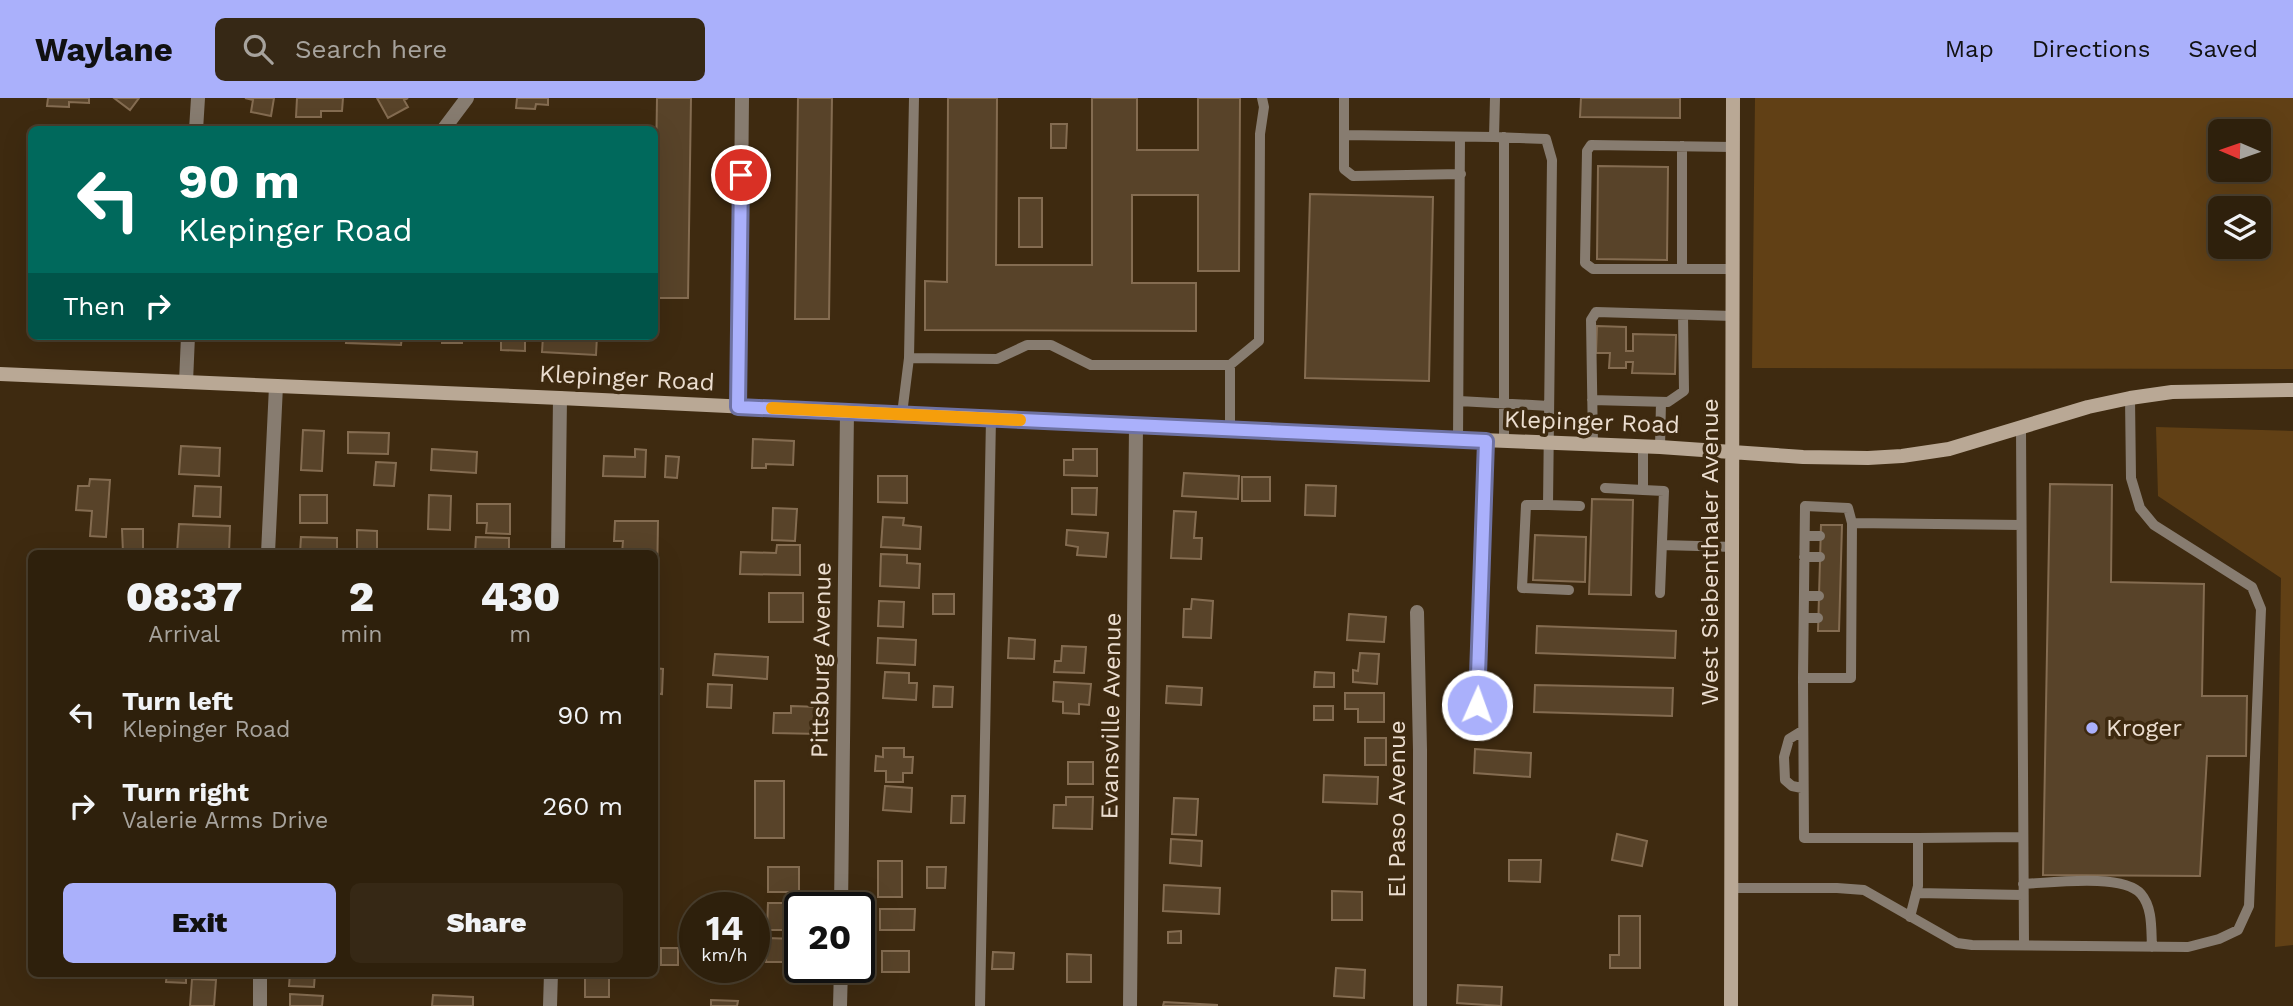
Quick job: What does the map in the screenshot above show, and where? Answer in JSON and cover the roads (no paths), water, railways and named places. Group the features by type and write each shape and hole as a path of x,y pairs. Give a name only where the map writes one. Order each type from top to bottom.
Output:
{"street":[{"path":"196,126 198,98"},
{"path":"446,126 467,98"},
{"path":"738,407 742,98"},
{"name":"West Siebenthaler Avenue","path":"1731,1006 1733,98"},
{"path":"186,382 188,340"},
{"name":"Klepinger Road","path":"0,374 560,397 1136,426 1643,446 1802,457 1902,456 1949,449 2088,407 2172,392 2293,390"},
{"path":"268,550 276,386"},
{"path":"558,550 560,397"},
{"name":"Pittsburg Avenue","path":"841,892 847,411"},
{"name":"Evansville Avenue","path":"1130,1006 1136,426"},
{"name":"El Paso Avenue","path":"1417,612 1420,1006"},
{"path":"260,977 260,1006"},
{"path":"550,1006 551,977"},
{"path":"840,1006 841,983"}],"lane":[{"path":"902,414 909,358 914,98"},
{"path":"909,358 997,359 1027,345 1051,345 1091,365 1230,365 1259,341 1260,134 1264,107 1262,98"},
{"path":"1344,98 1345,169 1353,176 1461,174"},
{"path":"1495,98 1499,137 1504,442"},
{"path":"1344,135 1546,139 1552,160 1548,505"},
{"path":"1458,440 1460,137"},
{"path":"1732,269 1593,269 1585,263 1587,152 1591,145 1733,147"},
{"path":"1682,146 1682,269"},
{"path":"1593,444 1591,320 1596,312 1733,316"},
{"path":"1592,400 1668,402 1684,391 1683,315"},
{"path":"1230,365 1230,430"},
{"path":"1732,888 1864,890 1957,943 2188,947 2219,939 2238,930 2249,906 2261,609 2252,587 2154,525 2140,508 2131,478 2130,398"},
{"path":"1459,401 1549,406"},
{"path":"1660,447 1661,402"},
{"path":"981,1006 991,418"},
{"path":"2021,429 2024,945"},
{"path":"1477,705 1486,441"},
{"path":"1643,446 1643,490"},
{"path":"1605,488 1664,491 1660,593"},
{"path":"1569,590 1522,588 1525,505 1580,506"},
{"path":"1803,678 1851,678 1845,618 1847,536 1852,523 1848,508 1805,506 1802,730 1804,838 2023,837"},
{"path":"1852,523 2021,525"},
{"path":"1804,536 1820,536"},
{"path":"1662,545 1734,547"},
{"path":"1804,557 1820,557"},
{"path":"1804,596 1819,596"},
{"path":"1804,618 1818,618"},
{"path":"1802,730 1788,739 1784,757 1785,780 1792,786 1802,788"},
{"path":"1910,916 1918,886 1918,838"},
{"path":"1916,893 2023,889 2112,881 2141,894 2151,916 2152,947"}],"place":[{"name":"Kroger","path":"2092,728"}]}
